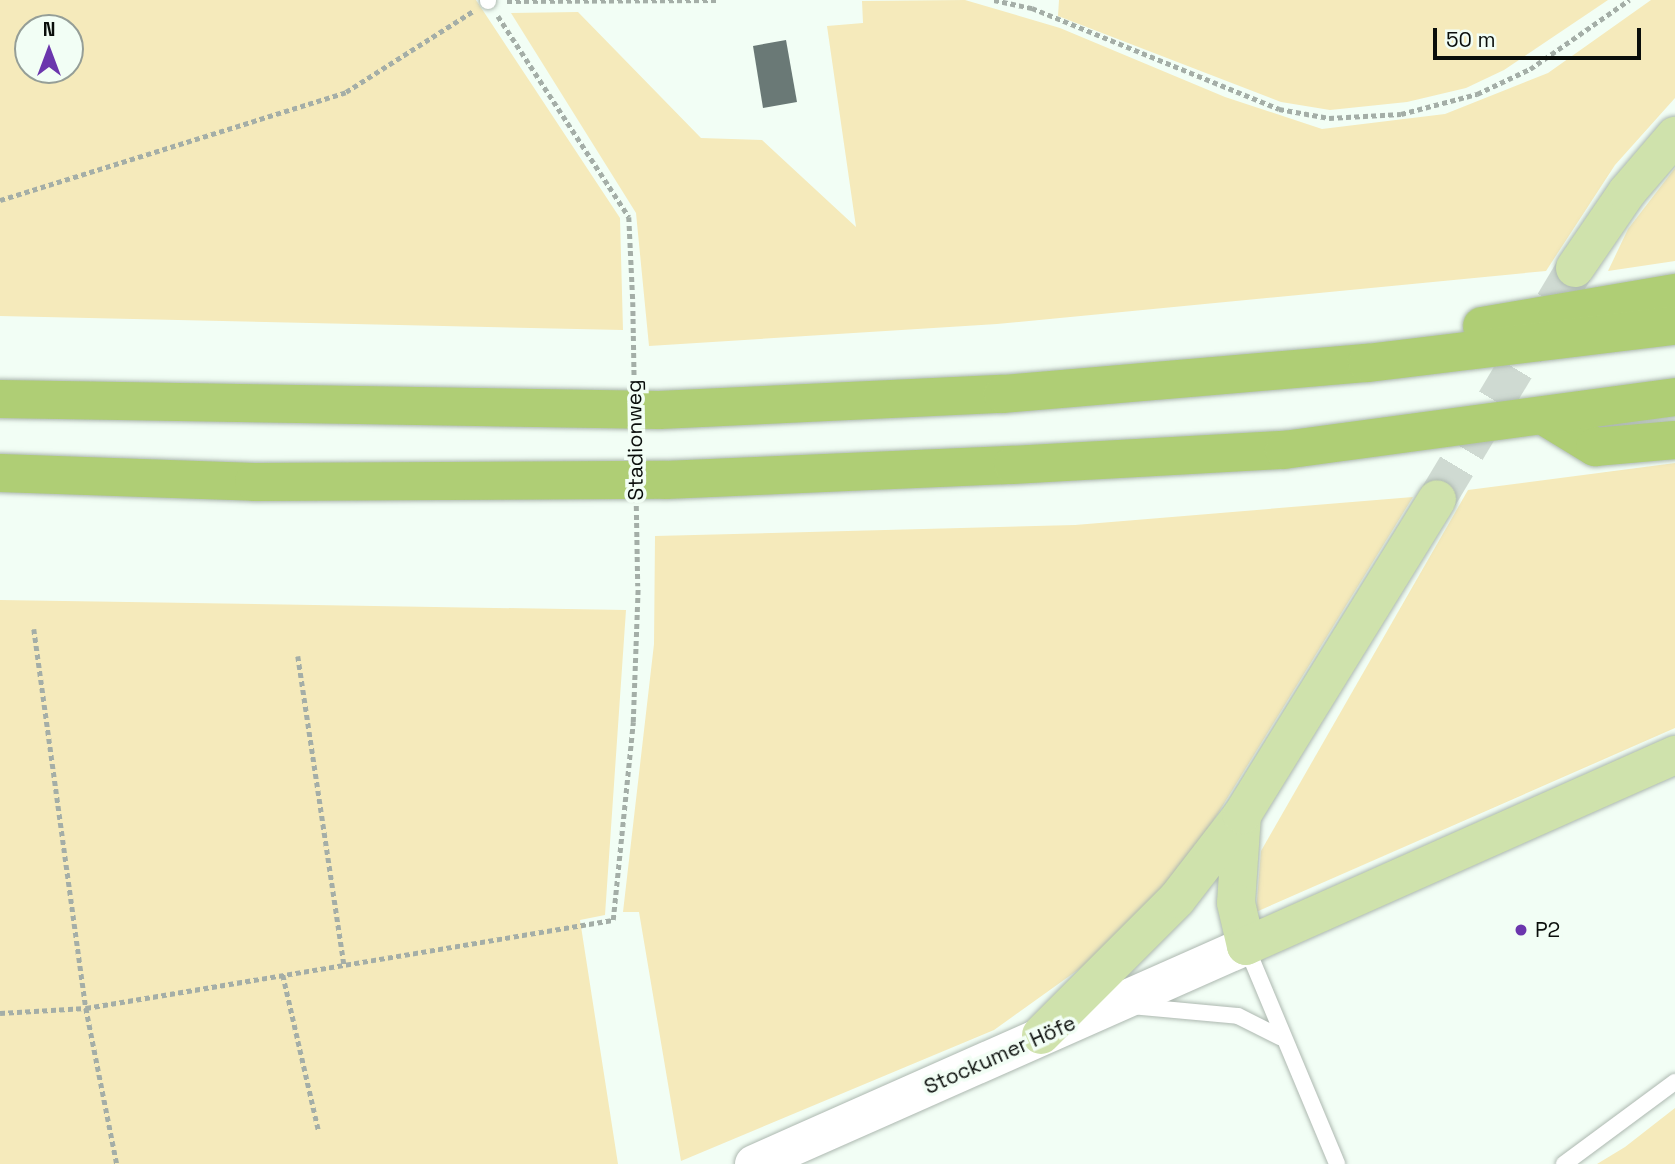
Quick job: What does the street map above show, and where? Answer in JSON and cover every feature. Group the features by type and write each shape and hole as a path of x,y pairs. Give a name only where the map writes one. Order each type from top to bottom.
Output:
{"highway":[{"path":"1367,363 1472,328 1675,293"},
{"path":"0,399 659,410 1003,394 1367,363 1675,326"},
{"path":"0,473 254,482 665,480 1284,450 1675,397"},
{"path":"1544,416 1595,447 1675,440"}],"main road":[{"path":"1576,268 1627,192 1675,136"},
{"path":"1041,1035 1177,899 1242,815 1437,499"},
{"path":"1242,815 1236,903 1246,946 1675,755"}],"street":[{"name":"Stockumer Höfe","path":"754,1164 1246,946"}],"lane":[{"path":"1246,946 1280,1037 1338,1164"},
{"path":"1118,1005 1238,1016 1280,1037"},
{"path":"1564,1164 1675,1082"}],"path":[{"path":"0,200 346,92 488,1 719,0"},
{"path":"994,0 1032,8 1279,109 1329,118 1401,114 1477,94 1530,69 1629,0"},
{"name":"Stadionweg","path":"344,965 613,920 633,722 638,586 629,217 488,1"},
{"path":"34,629 86,1008 117,1164"},
{"path":"0,1013 86,1008 344,965 298,656"},
{"path":"283,975 319,1132"}],"shaded area":[{"path":"0,0 476,0 620,218 623,330 0,316"},
{"path":"965,0 1060,28 1225,97 1322,129 1445,114 1548,73 1651,0 1675,0 1675,98 1615,165 1546,271 997,324 649,346 636,213 511,13 578,12 701,138 762,140 856,227 827,26 863,23 862,1"},
{"path":"1059,0 1608,0 1504,70 1466,88 1407,102 1330,110 1281,102 1058,16"},
{"path":"1675,168 1675,261 1608,271 1628,229"},
{"path":"1675,463 1675,728 1256,912 1261,851 1468,490"},
{"path":"1413,497 1172,888 1110,947 994,1030 681,1161 639,912 623,912 654,644 655,536 1075,525"},
{"path":"0,600 626,610 605,915 580,920 618,1164 0,1164"},
{"path":"1675,1108 1675,1164 1597,1164 1625,1147"}],"building":[{"path":"786,40 797,102 763,108 753,46"}],"tunnel":[{"path":"1437,499 1575,268"}],"place":[{"name":"P2","path":"1521,930"}]}
